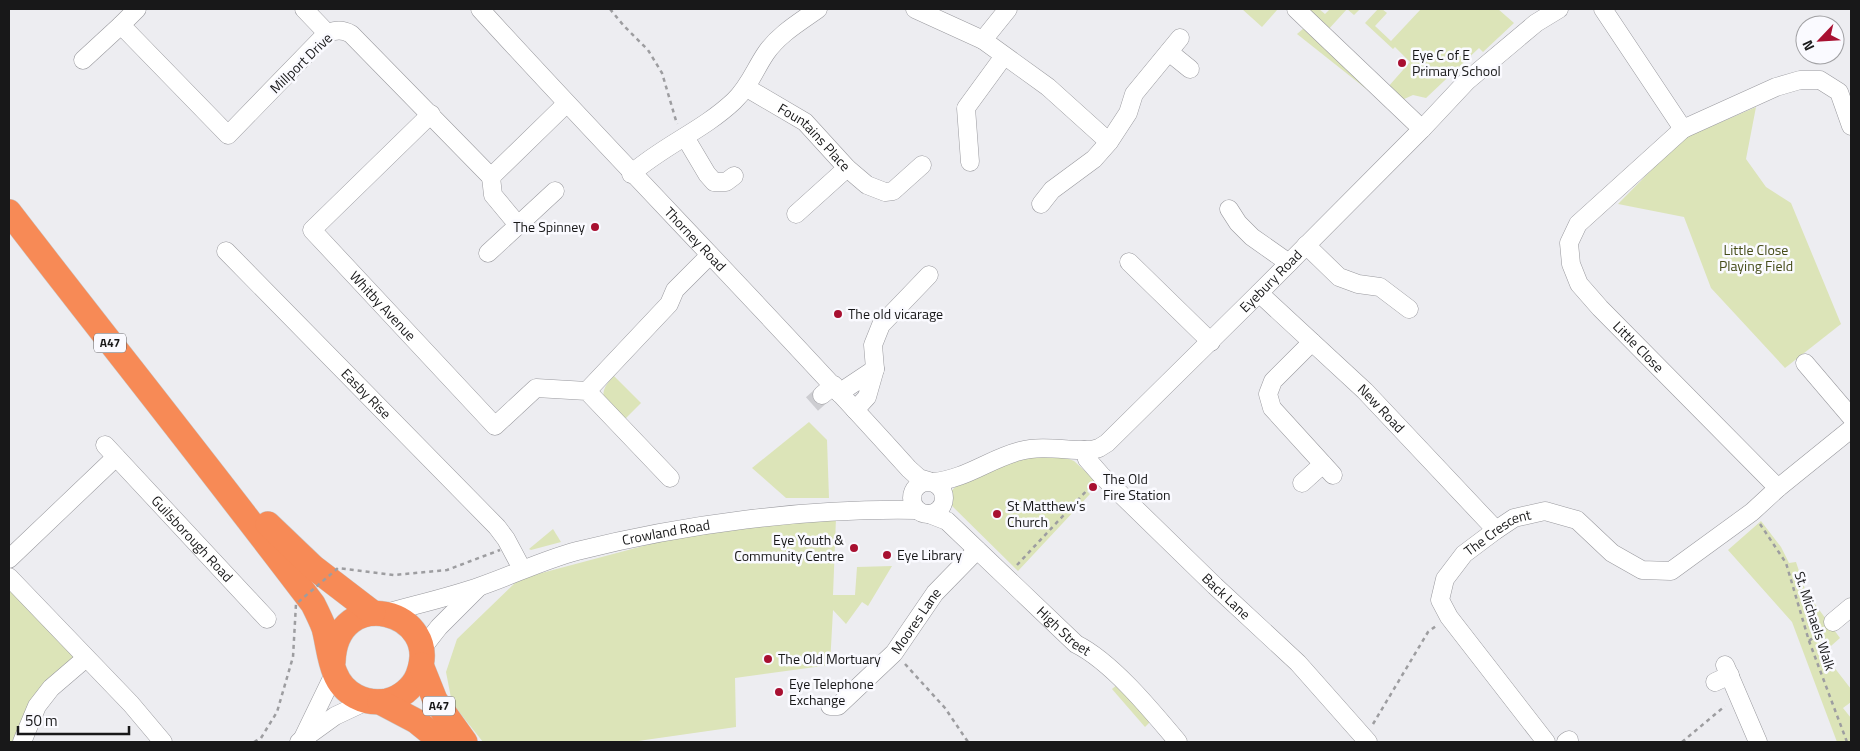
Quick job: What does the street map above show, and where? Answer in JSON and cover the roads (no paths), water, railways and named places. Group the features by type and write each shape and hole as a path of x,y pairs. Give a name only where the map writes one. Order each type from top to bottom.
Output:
{"highway":[{"name":"A47","path":"9,212 134,374 214,473 313,604 323,626 334,667"},
{"name":"A47","path":"214,473 313,567 380,613"},
{"path":"380,613 399,618 410,626 417,637 421,658 417,677 410,688 401,696 391,700 374,702 353,696 342,686 334,667 333,648 338,635 347,624 359,616 380,613"},
{"name":"A47","path":"421,658 435,700 465,742"},
{"name":"A47","path":"374,702 416,721 442,742"}],"street":[{"path":"83,60 137,9"},
{"path":"304,9 327,33"},
{"name":"Thorney Road","path":"480,9 631,174 710,255 832,391 856,410 909,469 931,498"},
{"path":"915,9 983,40 1048,87 1109,142"},
{"path":"983,40 1008,9"},
{"path":"1296,9 1422,129"},
{"name":"Eyebury Road","path":"931,498 1019,451 1041,448 1084,450 1099,448 1107,443 1211,342 1467,81 1536,24 1558,9"},
{"path":"1603,9 1683,129"},
{"path":"631,174 650,157 711,121 736,100 747,88 766,53 780,36 809,12"},
{"name":"Millport Drive","path":"121,25 228,135 327,33 334,30 344,30 351,34 491,177"},
{"path":"1041,204 1052,190 1094,159 1109,142 1128,112 1134,94 1175,45 1190,69"},
{"path":"970,162 966,108 1004,56"},
{"name":"Little Close","path":"1778,488 1600,308 1579,284 1571,264 1569,244 1578,224 1683,129 1776,87 1800,80 1820,80 1839,92 1851,126"},
{"name":"Fountains Place","path":"747,88 806,122 847,168 796,214"},
{"path":"518,225 493,195 491,177 566,104"},
{"name":"Whitby Avenue","path":"431,114 312,230 495,426 536,388 588,391"},
{"path":"684,137 714,182 726,182 734,176"},
{"path":"847,168 867,185 885,192 894,191 922,165"},
{"path":"488,253 555,191"},
{"path":"1229,209 1252,237 1288,263"},
{"path":"1306,245 1339,277 1358,284 1380,287 1409,309"},
{"name":"Easby Rise","path":"226,251 503,544 522,569"},
{"path":"670,478 588,391 670,304 675,290 710,255"},
{"path":"1129,262 1211,342"},
{"path":"856,410 867,396 875,369 873,345 881,325 929,275"},
{"name":"New Road","path":"1259,293 1364,391 1496,530"},
{"path":"1302,483 1328,469 1272,408 1268,394 1273,381 1312,342"},
{"path":"1805,363 1851,417"},
{"path":"832,391 875,369"},
{"path":"1778,488 1851,429"},
{"name":"Back Lane","path":"1084,450 1087,459 1100,475 1298,663 1366,740"},
{"name":"Guilsborough Road","path":"9,559 111,451 258,613"},
{"name":"The Crescent","path":"1546,742 1449,617 1440,600 1445,579 1464,554 1514,518 1545,511 1577,520 1612,553 1642,570 1671,571 1752,512 1778,488"},
{"name":"Crowland Road","path":"380,613 480,586 611,537 790,515 889,509 931,498"},
{"name":"High Street","path":"931,498 977,550 1076,644 1092,652 1160,720 1178,742"},
{"name":"Moores Lane","path":"830,706 838,706 894,652 935,593 977,550"},
{"path":"9,577 131,704 161,741"},
{"name":"Crowland Road","path":"421,658 438,627 480,586"},
{"path":"1833,622 1851,607"},
{"path":"22,742 37,706 51,688 86,658"},
{"path":"300,741 334,667"},
{"path":"1724,674 1738,695 1758,742"},
{"path":"300,741 335,716 374,702"}],"tunnel":[{"path":"812,404 822,395"}],"place":[{"name":"Eye C of E Primary School","path":"1402,63"},
{"name":"The Spinney","path":"595,227"},
{"name":"The old vicarage","path":"838,314"},
{"name":"The Old Fire Station","path":"1093,487"},
{"name":"St Matthew's Church","path":"997,514"},
{"name":"Eye Youth & Community Centre","path":"854,548"},
{"name":"Eye Library","path":"887,555"},
{"name":"The Old Mortuary","path":"768,659"},
{"name":"Eye Telephone Exchange","path":"779,692"}],"park label":[{"name":"Little Close Playing Field","path":"1756,258"}]}
